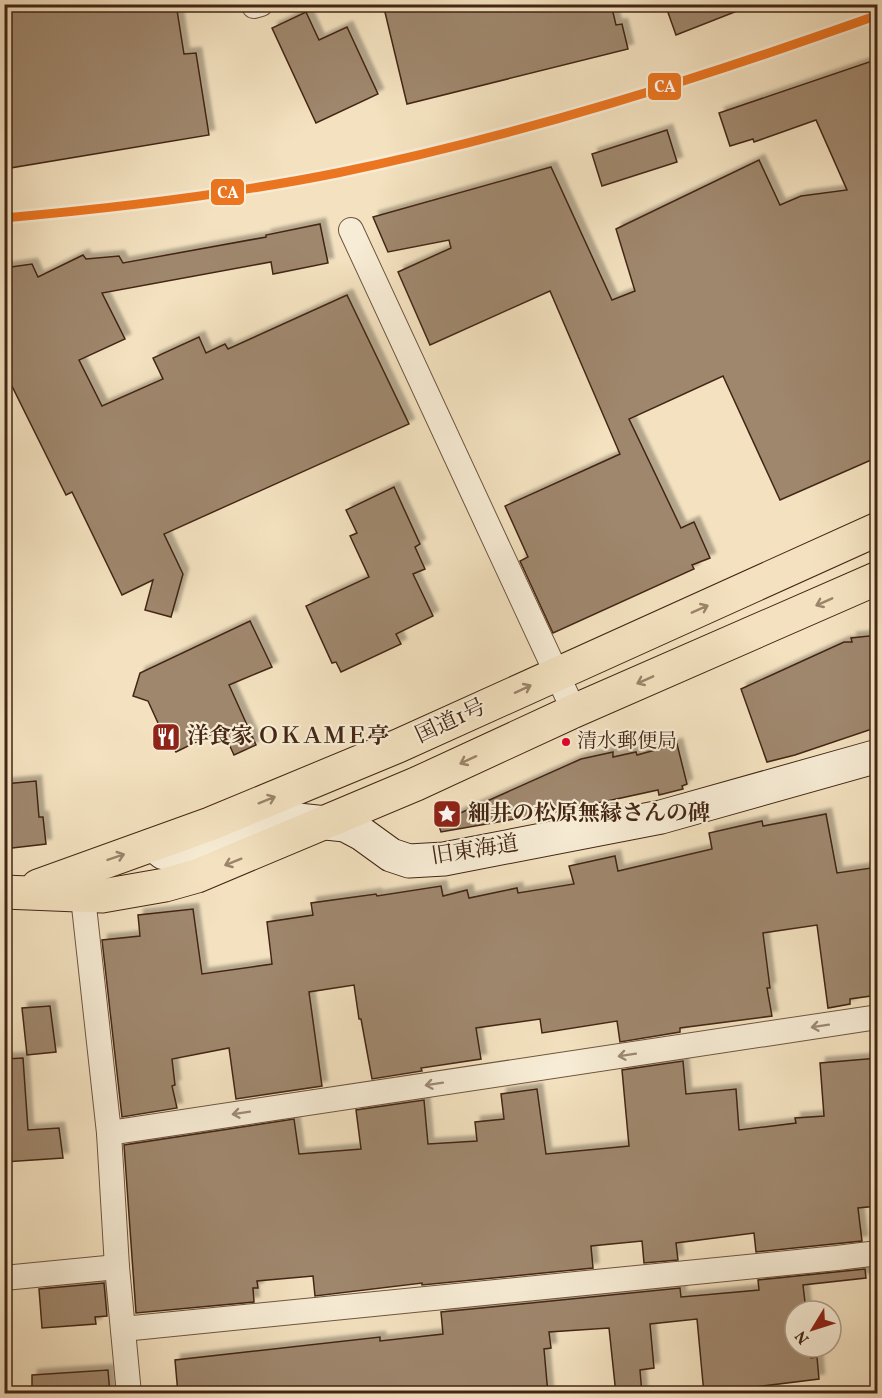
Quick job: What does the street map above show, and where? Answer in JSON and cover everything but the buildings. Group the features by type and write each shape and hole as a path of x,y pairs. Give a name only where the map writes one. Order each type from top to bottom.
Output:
{"highway":[{"name":"国道1号","path":"10,892 82,883 111,858 210,824 398,746 877,530"},
{"name":"国道1号","path":"82,883 102,896 165,885 197,876 416,784 574,711 878,578"}],"street":[{"path":"254,4 254,6 261,4"},
{"path":"351,230 574,711"},
{"name":"旧東海道","path":"154,845 164,854 177,855 275,822 298,820 345,825 391,855 409,861 444,859 661,817 878,756"},
{"path":"82,883 109,1133 117,1267 129,1394"},
{"path":"109,1133 878,1017"},
{"path":"123,1329 878,1253"},
{"path":"4,1278 117,1267"}],"transit line":[{"name":"CA","path":"4,218 213,194 296,181 406,158 543,123 678,83 878,15"}],"place":[{"name":"洋食家 ＯＫＡＭＥ亭","path":"166,737"},
{"name":"清水郵便局","path":"566,742"},
{"name":"細井の松原無縁さんの碑","path":"447,814"}]}
